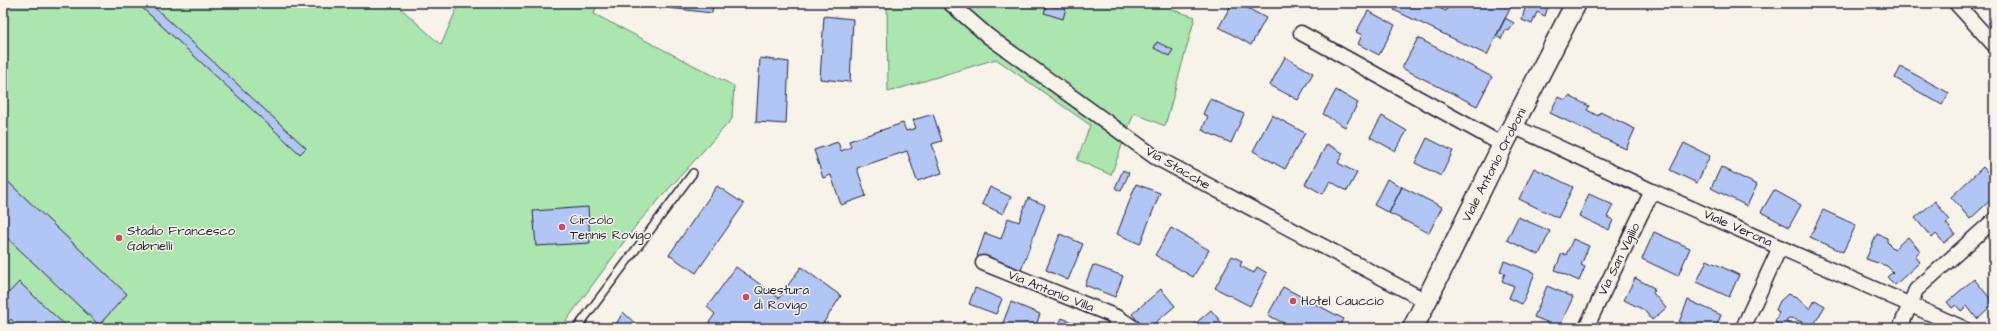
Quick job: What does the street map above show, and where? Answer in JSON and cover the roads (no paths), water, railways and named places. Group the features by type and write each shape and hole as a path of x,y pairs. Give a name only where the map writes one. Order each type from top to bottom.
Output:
{"street":[{"name":"Via Stacche","path":"950,3 988,36 1155,157 1426,301"},
{"name":"Viale Antonio Oroboni","path":"1413,328 1503,145 1576,3"},
{"path":"1956,3 1994,45"},
{"path":"1301,33 1503,145"},
{"name":"Viale Verona","path":"1513,126 1652,191 1963,328"},
{"name":"Via San Vigilio","path":"1586,328 1652,191"},
{"path":"1900,328 1916,290 1994,220"},
{"path":"1743,328 1780,247"},
{"name":"Via Antonio Villa","path":"983,263 1116,323 1134,328"}],"lane":[{"path":"576,328 693,173"}],"place":[{"name":"Circolo Tennis Rovigo","path":"562,227"},
{"name":"Stadio Francesco Gabrielli","path":"119,238"},
{"name":"Questura di Rovigo","path":"746,297"},
{"name":"Hotel Cauccio","path":"1293,301"}]}
